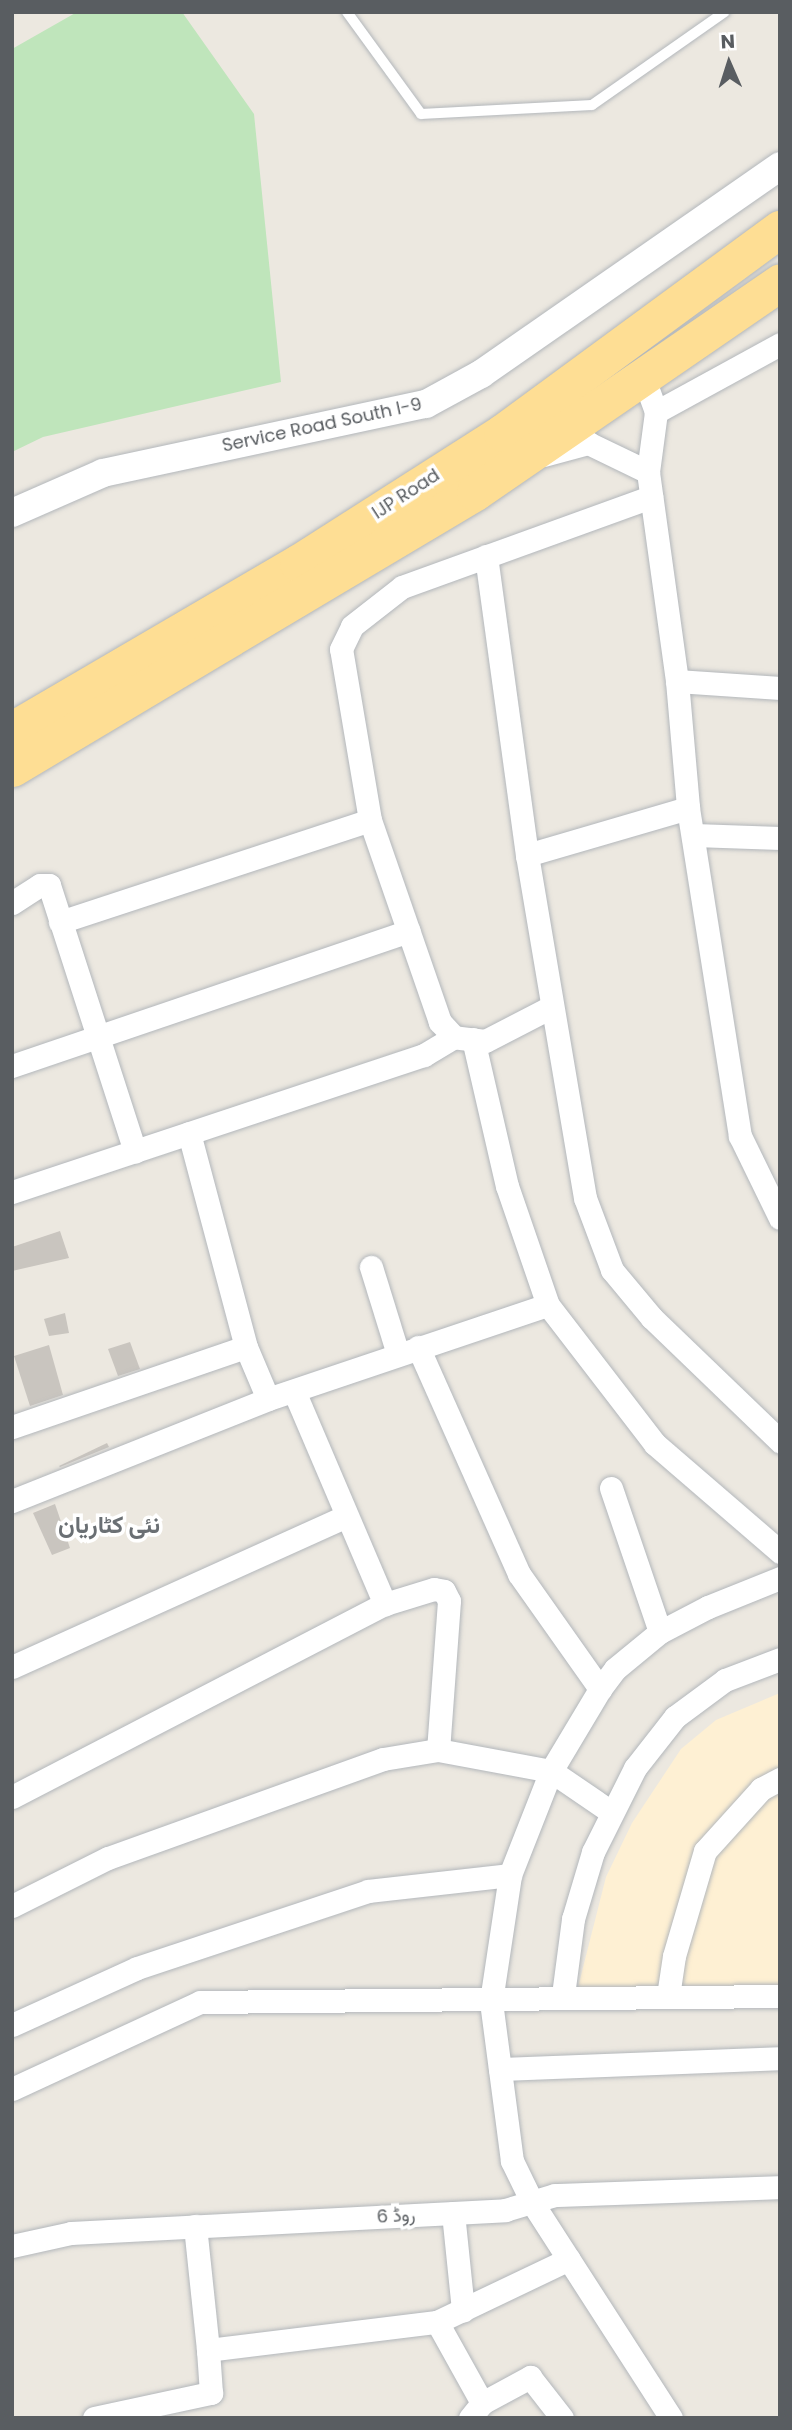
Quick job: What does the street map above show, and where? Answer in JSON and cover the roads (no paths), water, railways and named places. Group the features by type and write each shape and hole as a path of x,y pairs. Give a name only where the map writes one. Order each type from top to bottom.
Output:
{"highway":[{"name":"IJP Road","path":"12,768 298,563 502,433 780,229"},
{"name":"IJP Road","path":"12,730 152,667 522,460 780,282"}],"street":[{"name":"Service Road South I-9","path":"12,513 103,473 426,404 481,374 780,166"},
{"path":"656,412 780,344"},
{"path":"643,376 656,412 648,472 677,681 688,808 740,1136 780,1218"},
{"path":"522,460 588,443 648,472"},
{"path":"551,1007 485,1041 464,1038 440,1022 370,820 341,649 352,626 402,587 652,498"},
{"path":"486,556 527,855 585,1198 612,1270 652,1318 780,1441"},
{"path":"677,681 780,688"},
{"path":"527,855 688,808"},
{"path":"60,922 370,820"},
{"path":"694,835 780,838"},
{"path":"12,903 40,885 49,885 135,1151"},
{"path":"12,1066 409,931"},
{"path":"12,1192 424,1055 464,1038"},
{"path":"464,1038 507,1186 548,1305 655,1444 780,1552"},
{"path":"189,1132 246,1347 268,1399"},
{"path":"371,1267 408,1351 519,1574 600,1689"},
{"path":"12,1501 268,1399 548,1305"},
{"path":"12,1427 246,1347"},
{"path":"294,1391 385,1604"},
{"path":"611,1488 660,1632"},
{"path":"12,1667 347,1516"},
{"path":"671,2418 532,2202 512,2161 491,2001 510,1875 551,1771 600,1689 615,1669 660,1632 708,1606 780,1578"},
{"path":"12,1797 385,1604 434,1590 444,1591 449,1601 438,1750"},
{"path":"563,1995 573,1919 611,1812 635,1768 675,1717 725,1680 780,1659"},
{"path":"12,1906 108,1858 383,1759 438,1750 551,1771 611,1812"},
{"path":"668,1996 674,1956 705,1851 761,1789 780,1779"},
{"path":"12,2025 137,1968 368,1891 510,1875"},
{"path":"15,2081 200,2002 491,2001 563,1995 780,1996"},
{"path":"500,2069 780,2058"},
{"name":"روڈ 6","path":"12,2246 71,2233 505,2210 555,2195 780,2187"},
{"path":"453,2213 463,2310"},
{"path":"94,2418 128,2414 211,2393 195,2226"},
{"path":"208,2350 437,2322 569,2259"},
{"path":"437,2322 476,2410 530,2377 562,2418"}],"lane":[{"path":"347,12 421,114 592,105 724,12"}],"district":[{"name":"نئی کٹاریان","path":"109,1525"}]}
